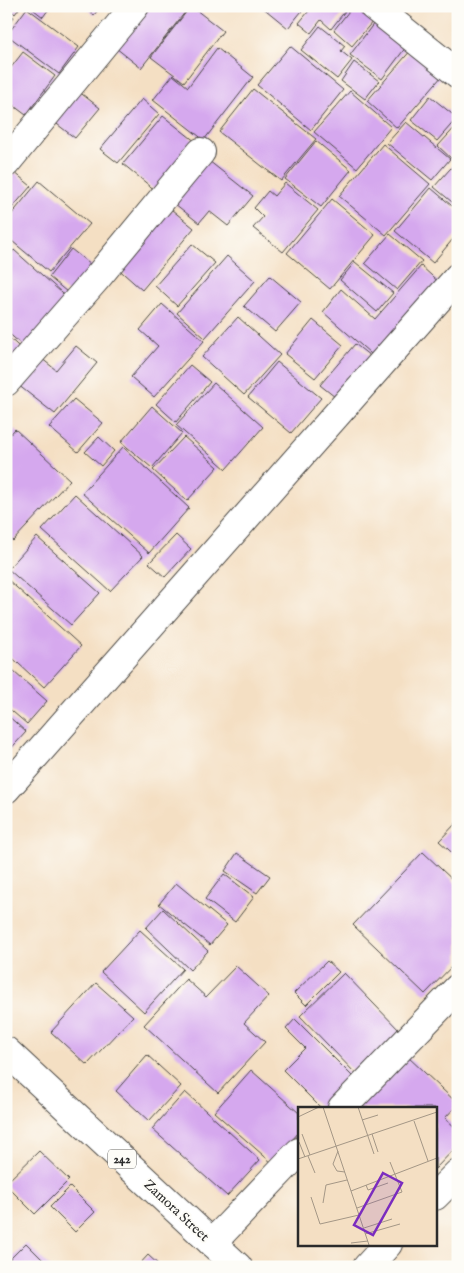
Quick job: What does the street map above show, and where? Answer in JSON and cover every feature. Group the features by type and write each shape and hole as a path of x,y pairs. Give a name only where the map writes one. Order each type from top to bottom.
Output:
{"street":[{"path":"6,163 135,6"},
{"path":"373,6 458,74"},
{"path":"6,382 96,279 201,152"},
{"path":"6,788 458,277"},
{"path":"343,1107 458,988"},
{"name":"Zamora Street","path":"6,1051 238,1267"},
{"path":"212,1243 298,1153"},
{"path":"436,1195 458,1173"},
{"path":"367,1267 386,1246"}],"building":[{"path":"6,6 21,6 15,14"},
{"path":"29,6 51,6 43,17"},
{"path":"84,6 101,6 94,15"},
{"path":"140,6 190,6 141,68 111,44"},
{"path":"191,6 223,31 184,82 151,57"},
{"path":"261,6 306,6 288,28"},
{"path":"313,6 349,6 331,29 321,20 311,33 299,23"},
{"path":"353,6 373,21 352,46 334,30"},
{"path":"27,8 79,47 59,74 7,35"},
{"path":"6,12 14,17 6,28"},
{"path":"374,23 406,47 382,79 350,55"},
{"path":"320,26 345,46 341,51 352,60 337,79 301,50"},
{"path":"290,46 343,90 311,130 257,85"},
{"path":"217,48 253,77 204,140 153,100 173,75 188,87"},
{"path":"412,49 442,76 397,128 367,101"},
{"path":"23,52 55,76 26,115 6,100 6,74"},
{"path":"354,62 379,81 365,99 341,81"},
{"path":"253,89 316,139 281,181 219,132"},
{"path":"78,91 100,108 75,138 53,121"},
{"path":"350,91 391,127 357,168 314,132"},
{"path":"430,96 457,118 437,141 411,120"},
{"path":"142,99 159,114 118,163 100,149"},
{"path":"6,103 13,108 6,118"},
{"path":"163,116 196,142 156,191 123,164"},
{"path":"406,122 450,159 432,180 387,143"},
{"path":"458,124 458,156 454,161 438,146"},
{"path":"316,141 351,170 321,207 285,179"},
{"path":"383,144 430,184 386,235 339,196"},
{"path":"204,157 253,196 228,226 209,211 199,223 170,200"},
{"path":"458,160 458,207 434,187"},
{"path":"14,172 31,186 6,215 6,181"},
{"path":"39,181 90,224 49,272 6,236 6,221"},
{"path":"285,183 318,210 283,252 253,228 263,217 254,208 268,191 274,196"},
{"path":"431,188 458,211 458,233 433,263 395,231"},
{"path":"332,199 375,235 330,289 287,253"},
{"path":"166,205 194,228 142,290 115,266"},
{"path":"390,234 422,261 397,290 365,263"},
{"path":"192,244 215,263 177,306 155,286"},
{"path":"71,249 96,269 73,297 49,277"},
{"path":"14,250 71,301 28,350 6,331 6,259"},
{"path":"227,256 255,281 205,338 177,313"},
{"path":"355,262 393,293 377,312 340,280"},
{"path":"421,266 443,286 378,360 323,312 341,289 375,319"},
{"path":"270,276 301,302 275,332 244,306"},
{"path":"162,304 204,341 154,397 131,377 158,346 140,330"},
{"path":"238,317 280,355 244,395 202,357"},
{"path":"313,320 343,345 315,378 285,354"},
{"path":"6,335 26,353 6,375"},
{"path":"355,344 375,360 340,401 320,385"},
{"path":"76,346 97,363 55,414 13,381 36,354 56,370"},
{"path":"277,362 321,398 291,433 248,397"},
{"path":"190,365 210,382 176,422 156,404"},
{"path":"214,383 263,427 226,469 176,425"},
{"path":"74,399 103,423 78,452 49,427"},
{"path":"152,406 182,433 152,468 121,442"},
{"path":"15,429 70,480 13,541 6,535 6,439"},
{"path":"99,437 114,451 101,466 85,452"},
{"path":"184,437 218,467 187,501 153,470"},
{"path":"123,447 189,508 149,553 82,493"},
{"path":"75,494 143,556 110,591 42,530"},
{"path":"176,535 191,549 165,577 149,563"},
{"path":"37,537 100,593 71,625 8,569"},
{"path":"6,578 81,646 44,687 6,652"},
{"path":"6,665 47,701 27,724 6,706"},
{"path":"6,714 26,732 6,754"},
{"path":"458,821 458,858 439,841"},
{"path":"423,852 458,885 458,960 425,994 353,925"},
{"path":"237,853 270,876 257,893 225,871"},
{"path":"224,874 254,897 235,922 205,899"},
{"path":"176,883 227,925 210,945 159,904"},
{"path":"163,909 208,951 190,970 146,928"},
{"path":"140,930 183,969 144,1012 101,972"},
{"path":"327,961 339,972 306,1005 294,993"},
{"path":"236,966 269,996 244,1023 265,1042 218,1093 144,1025 186,979 206,997"},
{"path":"344,973 401,1032 357,1075 300,1016"},
{"path":"96,983 133,1016 87,1065 51,1032"},
{"path":"295,1019 358,1082 333,1107 320,1107 283,1070 305,1048 286,1029"},
{"path":"147,1055 181,1086 149,1121 116,1091"},
{"path":"407,1056 458,1104 445,1118 458,1130 458,1145 436,1168 436,1107 359,1107"},
{"path":"251,1070 298,1112 298,1133 272,1163 214,1112"},
{"path":"185,1092 260,1160 227,1196 152,1129"},
{"path":"39,1151 69,1180 35,1214 6,1183"},
{"path":"70,1187 95,1212 75,1232 50,1207"},
{"path":"26,1243 50,1267 6,1267 6,1263"},
{"path":"148,1255 161,1267 137,1267"},
{"path":"458,1257 458,1267 449,1267"}]}
